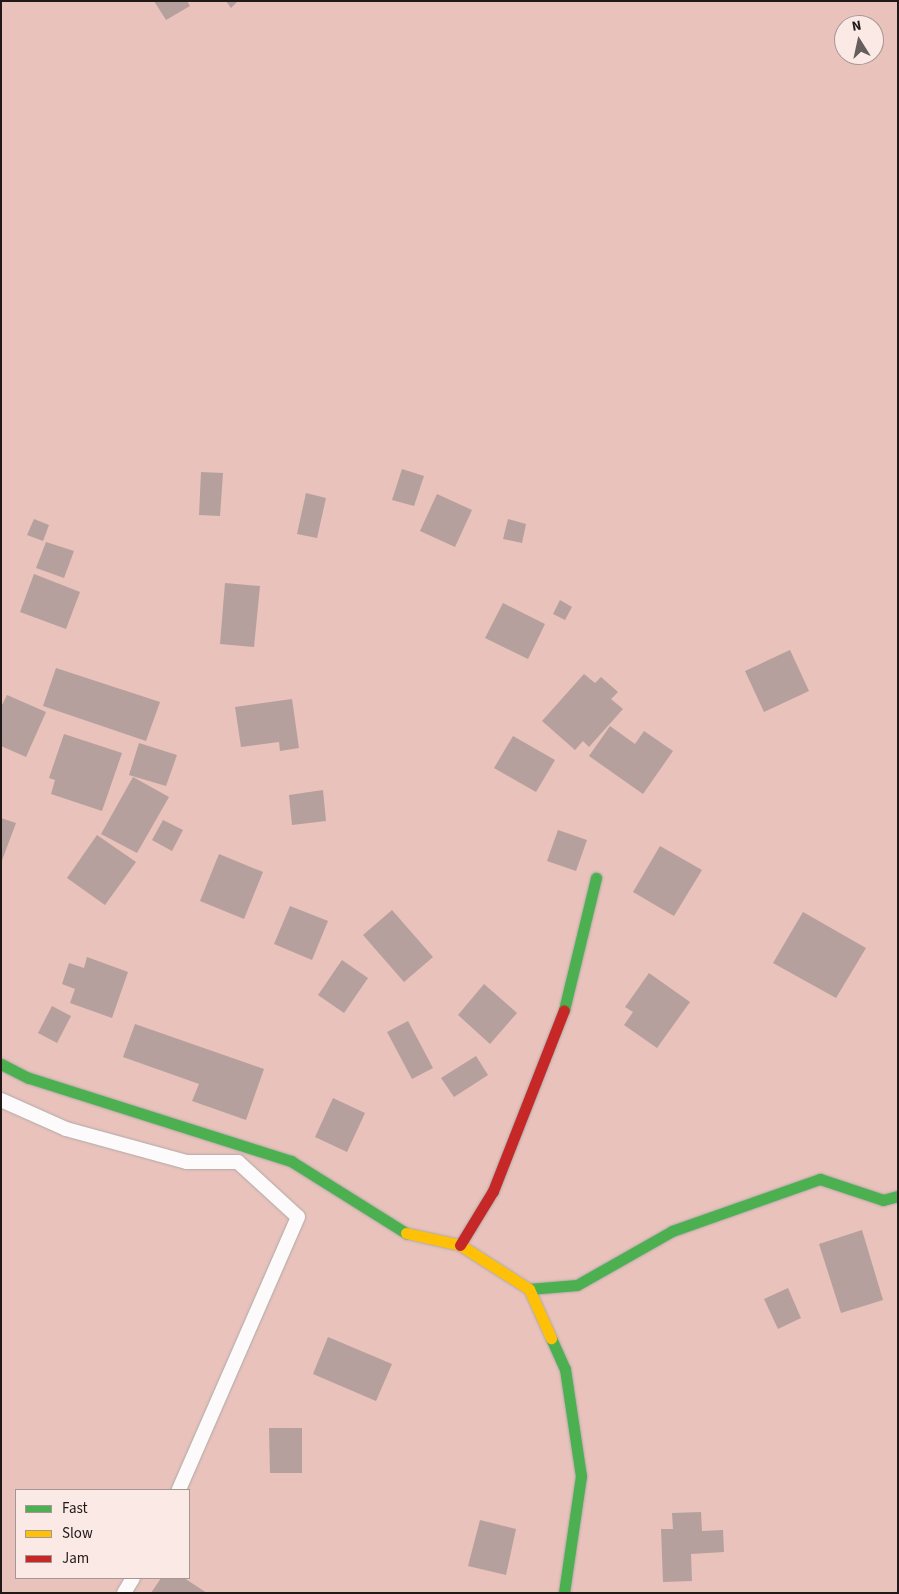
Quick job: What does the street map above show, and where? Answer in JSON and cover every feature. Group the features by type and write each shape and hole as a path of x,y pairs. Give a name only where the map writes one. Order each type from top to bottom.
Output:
{"street":[{"path":"460,1245 493,1191 537,1085 570,993 596,878"},
{"path":"1,1064 29,1078 291,1161 400,1232 460,1245 529,1289 565,1368 581,1476 564,1593"},
{"path":"529,1289 577,1285 672,1231 820,1179 883,1200 898,1196"}],"lane":[{"path":"1,1100 66,1129 187,1162 238,1162 298,1217 179,1489"},
{"path":"124,1593 132,1579"}],"shaded area":[{"path":"1,1 898,1 898,1593 1,1593"}],"building":[{"path":"154,1 187,1 190,6 166,20"},
{"path":"226,1 238,1 231,8"},
{"path":"402,469 424,476 414,506 392,500"},
{"path":"201,472 223,473 220,516 199,515"},
{"path":"306,493 326,498 317,538 297,534"},
{"path":"437,494 472,510 455,547 420,531"},
{"path":"34,519 49,525 43,541 27,535"},
{"path":"508,519 526,524 522,543 503,539"},
{"path":"46,542 74,551 64,578 36,568"},
{"path":"34,574 80,592 66,629 20,612"},
{"path":"225,583 260,586 254,647 220,644"},
{"path":"560,600 572,607 565,620 553,614"},
{"path":"503,603 545,624 528,659 485,638"},
{"path":"790,650 809,691 764,712 745,671"},
{"path":"56,668 160,702 146,741 43,706"},
{"path":"584,674 595,683 601,677 618,692 611,699 623,709 589,747 583,741 575,750 542,721"},
{"path":"7,695 46,712 26,757 1,746 1,707"},
{"path":"292,699 299,748 280,751 279,742 241,747 235,707"},
{"path":"610,726 635,744 644,731 673,751 643,794 589,756"},
{"path":"64,734 122,753 102,811 51,794 55,780 49,778"},
{"path":"513,736 555,760 536,792 494,768"},
{"path":"139,743 177,755 166,786 129,775"},
{"path":"133,777 169,797 137,853 101,834"},
{"path":"323,790 326,821 292,825 289,795"},
{"path":"1,818 16,823 1,863"},
{"path":"163,820 183,830 172,851 152,840"},
{"path":"558,830 587,840 576,871 547,861"},
{"path":"97,835 136,862 105,905 67,878"},
{"path":"660,846 702,870 674,916 633,892"},
{"path":"219,854 263,872 244,919 200,901"},
{"path":"290,906 328,921 312,960 274,944"},
{"path":"392,910 433,957 404,982 363,935"},
{"path":"803,912 866,948 836,998 773,963"},
{"path":"87,957 128,972 112,1018 70,1003 75,989 62,984 69,963 84,968"},
{"path":"342,960 368,978 344,1013 318,995"},
{"path":"649,973 690,1002 657,1048 624,1025 633,1012 625,1007"},
{"path":"484,984 517,1013 490,1044 458,1015"},
{"path":"52,1006 71,1016 57,1043 38,1033"},
{"path":"408,1021 433,1068 412,1079 387,1032"},
{"path":"135,1024 264,1069 246,1120 192,1101 199,1084 123,1057"},
{"path":"476,1056 488,1075 454,1097 441,1078"},
{"path":"333,1098 365,1113 347,1152 315,1137"},
{"path":"862,1230 883,1300 841,1313 819,1244"},
{"path":"788,1288 801,1318 778,1329 764,1299"},
{"path":"328,1337 392,1364 376,1401 313,1374"},
{"path":"269,1428 302,1428 302,1473 270,1473"},
{"path":"701,1512 702,1531 723,1530 724,1552 691,1554 692,1581 663,1582 661,1529 673,1529 672,1513"},
{"path":"480,1520 516,1529 506,1575 468,1566"},
{"path":"160,1579 186,1579 207,1593 151,1593"}],"traffic: fast":[{"path":"564,1010 596,878"},
{"path":"1,1064 29,1078 291,1161 406,1233"},
{"path":"529,1289 577,1285 672,1231 820,1179 883,1200 898,1196"},
{"path":"551,1338 565,1369 581,1476 564,1593"}],"traffic: slow":[{"path":"406,1233 460,1245 529,1289 551,1338"}],"traffic: jam":[{"path":"460,1245 493,1191 564,1010"}]}
